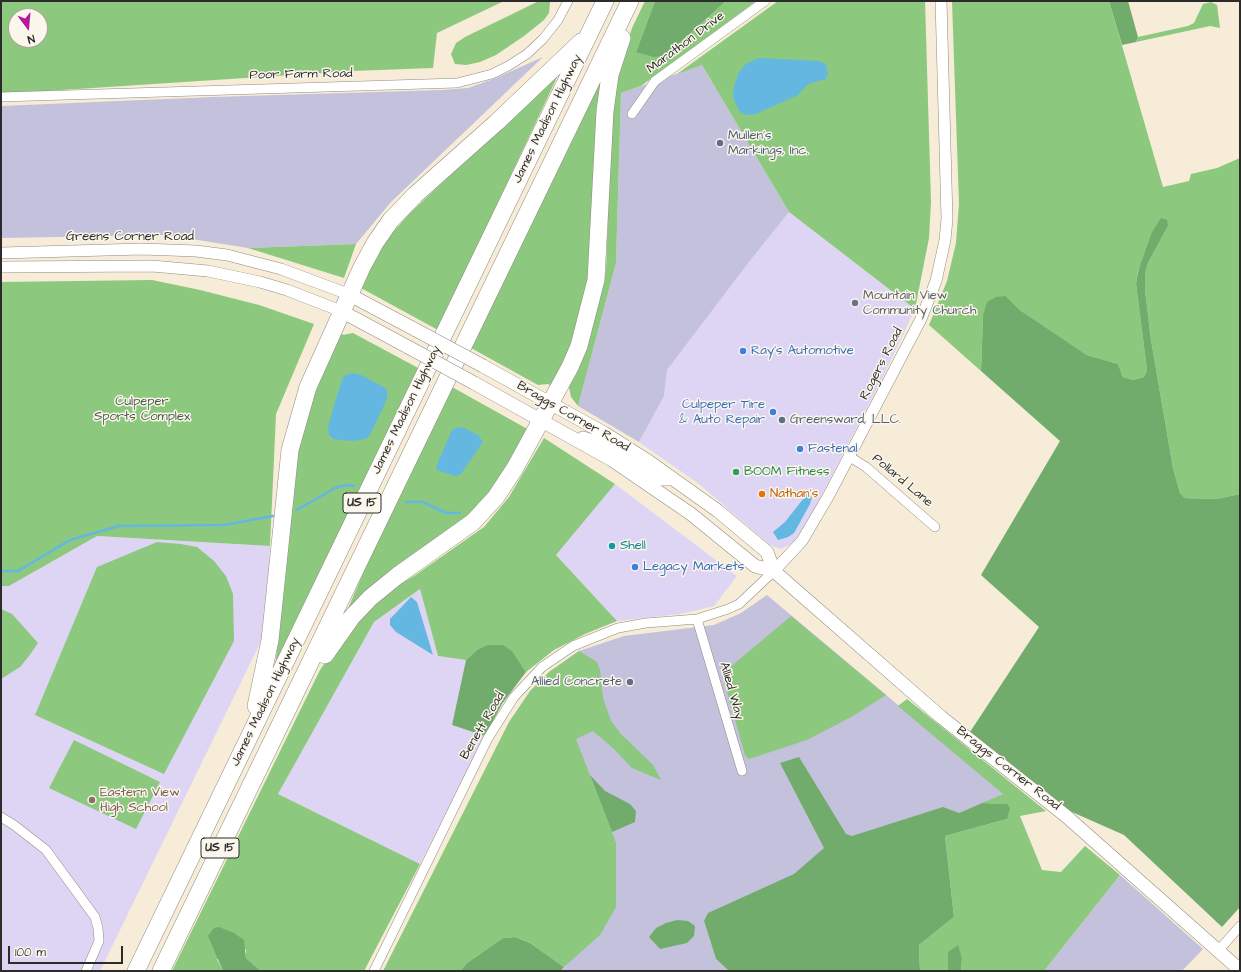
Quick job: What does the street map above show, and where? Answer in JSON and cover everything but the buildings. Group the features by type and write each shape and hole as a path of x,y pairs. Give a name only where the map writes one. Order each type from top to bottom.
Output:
{"highway":[{"name":"James Madison Highway","path":"136,971 605,1"},
{"name":"James Madison Highway","path":"161,971 281,726 630,1"},
{"path":"281,726 318,664 351,618 370,598 397,576 473,522 506,483 551,404 578,346 592,300 596,280 605,111 612,71 635,1"},
{"path":"244,749 261,690 270,640 290,450 308,387 348,294 375,242 391,220 415,195 497,122 589,35"}],"main road":[{"name":"Braggs Corner Road","path":"348,294 604,433 674,479 718,511 767,552 774,571"},
{"name":"Braggs Corner Road","path":"341,311 564,432 612,460 671,500 755,566 774,571 941,717 1066,816 1240,970"},
{"path":"564,432 601,443 660,479 674,479"}],"street":[{"name":"Poor Farm Road","path":"1,97 457,83 492,74 522,58 543,39 558,20 568,1"},
{"name":"Marathon Drive","path":"632,114 655,81 765,1"},
{"name":"Rogers Road","path":"774,571 797,547 808,532 850,457 921,319 936,280 942,259 945,240 947,200 940,1"},
{"name":"Greens Corner Road","path":"1,253 142,249 196,251 227,255 281,269 348,294"},
{"path":"1,267 152,266 201,271 240,278 287,290 341,311"},
{"name":"Pollard Lane","path":"850,457 866,466 935,527"},
{"name":"Benett Road","path":"374,971 488,738 514,697 542,667 573,646 618,628 632,625 697,619 728,609 739,604 774,571"},
{"name":"Allied Way","path":"697,619 742,771"},
{"path":"1,818 14,825 46,850 95,917 99,941 86,971"},
{"path":"1218,950 1240,926"}],"shaded area":[{"path":"543,57 391,202 356,244 248,248 167,235 1,238 1,106 468,88 496,78"},
{"path":"702,65 789,212 667,370 664,396 639,442 578,406 616,263 621,93"},
{"path":"789,212 915,309 883,377 807,523 793,543 781,549 770,545 699,484 639,442 664,396 667,370"},
{"path":"615,484 737,576 714,606 680,614 617,621 556,555"},
{"name":"Eastern View High School","path":"97,536 270,546 267,629 100,971 1,971 1,586 9,586"},
{"path":"420,589 438,656 466,660 452,725 485,736 420,864 278,794 374,622"},
{"name":"Allied Concrete","path":"767,595 1004,794 704,921 716,959 729,971 561,971 616,907 616,842 549,672 579,651 624,636 714,625 741,613"},
{"path":"1120,875 1203,949 1182,971 1044,971"}],"green space":[{"path":"1,1 504,1 437,33 433,68 352,71 1,94"},
{"path":"539,1 550,2 549,13 544,20 524,36 496,55 480,62 466,65 455,64 451,54 456,43 465,37"},
{"path":"645,1 655,1 636,52 672,50 726,1 756,1 641,86 621,93 616,263 578,406 571,397 569,387 598,307 606,271 612,103 616,81 632,28"},
{"path":"655,1 726,1 672,50 664,56 654,57 636,52"},
{"path":"778,1 925,1 931,202 929,238 915,309 789,212 702,65 677,74"},
{"path":"952,1 1109,1 1163,187 1189,181 1191,174 1217,168 1240,158 1240,494 1217,499 1183,498 1180,493 1173,468 1151,340 1145,290 1145,274 1148,263 1168,226 1138,271 1136,284 1147,370 1144,377 1133,380 1123,377 1118,364 1087,355 1020,310 1006,296 983,315 981,371 929,325 947,281 956,243 959,204"},
{"path":"1109,1 1128,1 1138,37 1136,42 1122,45"},
{"path":"1211,2 1217,5 1220,28 1210,26 1136,42 1138,37 1188,26 1194,23 1203,4"},
{"path":"607,66 590,287 575,341 553,387 548,384 538,385 471,348"},
{"path":"559,73 438,330 361,288 386,240 410,213"},
{"path":"1161,218 1167,220 1168,226 1148,263 1145,274 1145,290 1151,340 1173,468 1180,493 1184,498 1217,499 1240,494 1240,907 1222,927 1124,835 1072,812 970,732 1039,627 981,575 1060,441 981,371 983,315 987,302 996,297 1006,296 1020,310 1087,355 1118,364 1123,377 1133,380 1144,377 1147,370 1136,284 1138,272 1152,232"},
{"path":"356,244 344,278 248,248"},
{"name":"Culpeper Sports Complex","path":"152,280 259,305 314,324 276,414 270,546 97,536 9,586 1,586 1,282"},
{"path":"340,331 343,335 353,333 420,369 275,668 297,459 304,423 312,394"},
{"path":"452,387 531,431 507,474 470,518 347,611 373,550"},
{"path":"544,438 615,484 556,555 617,621 585,634 554,650 526,672 513,652 477,650 466,660 438,656 420,589 374,622 278,794 420,864 364,971 261,971 246,958 246,949 217,959 223,971 172,971 320,670 339,642 359,617 391,589 414,576 484,527 509,497"},
{"path":"157,542 197,547 214,561 226,576 233,594 234,641 164,774 35,715 97,567"},
{"path":"1,609 12,614 38,643 20,667 1,679"},
{"path":"791,616 886,695 853,716 807,740 749,759 745,755 722,674"},
{"path":"488,645 503,645 513,652 526,672 502,704 485,736 452,725 466,660 477,650"},
{"path":"579,651 597,662 600,670 603,698 611,721 621,734 653,765 661,780 632,768 613,748 593,731 576,739 616,842 616,907 600,935 564,967 530,943 515,937 503,938 467,963 460,971 383,971 509,722 530,691 549,672"},
{"path":"907,699 1046,811 1020,816 1042,870 1061,872 1085,846 1120,875 1044,971 961,971 962,959 948,952 948,971 920,971 919,945 954,917 945,836 1007,819 1006,804 982,803 1003,794 898,706"},
{"path":"74,740 160,782 136,829 49,788"},
{"path":"799,757 846,834 852,836 943,807 959,813 982,803 1007,804 1010,808 1007,819 945,836 954,917 919,945 920,971 729,971 716,959 704,921 708,913 794,874 824,848 780,763"},
{"path":"590,775 605,791 630,804 636,811 635,822 612,832"},
{"path":"677,920 688,921 695,926 694,936 687,943 660,949 649,937 656,928"},
{"path":"219,927 234,933 244,940 246,958 261,971 223,971 208,936 214,928"},
{"path":"515,937 530,943 564,967 561,971 460,971 467,963 503,938"},
{"path":"958,945 962,959 961,971 948,971 948,952"}],"water":[{"path":"759,58 819,61 826,64 828,73 826,79 808,84 798,95 756,114 747,115 740,112 736,105 733,96 734,87 739,72 746,64"},
{"path":"352,373 361,375 387,389 387,399 371,433 366,439 351,441 333,439 329,435 328,427 336,399 344,376"},
{"path":"458,427 464,428 478,435 483,442 461,474 455,476 437,470 436,467 452,430"},
{"path":"807,494 812,497 810,504 794,533 788,537 778,540 773,532 785,522"},
{"path":"411,597 417,602 433,655 396,632 390,625 390,619"}],"waterway":[{"path":"297,510 335,488 345,485 354,486"},
{"path":"406,502 423,502 446,513 460,513"},
{"path":"1,571 18,571 70,540 119,526 224,525 273,516"}],"place":[{"name":"Mullen's Markings, Inc.","path":"720,143"},
{"name":"Mountain View Community Church","path":"855,303"},
{"name":"Ray's Automotive","path":"743,351"},
{"name":"Culpeper Tire & Auto Repair","path":"773,412"},
{"name":"Greensward, LLC.","path":"782,420"},
{"name":"Fastenal","path":"800,449"},
{"name":"BOOM Fitness","path":"736,472"},
{"name":"Nathan's","path":"762,494"},
{"name":"Shell","path":"612,546"},
{"name":"Legacy Markets","path":"635,567"},
{"name":"Allied Concrete","path":"630,682"},
{"name":"Eastern View High School","path":"92,800"}]}
